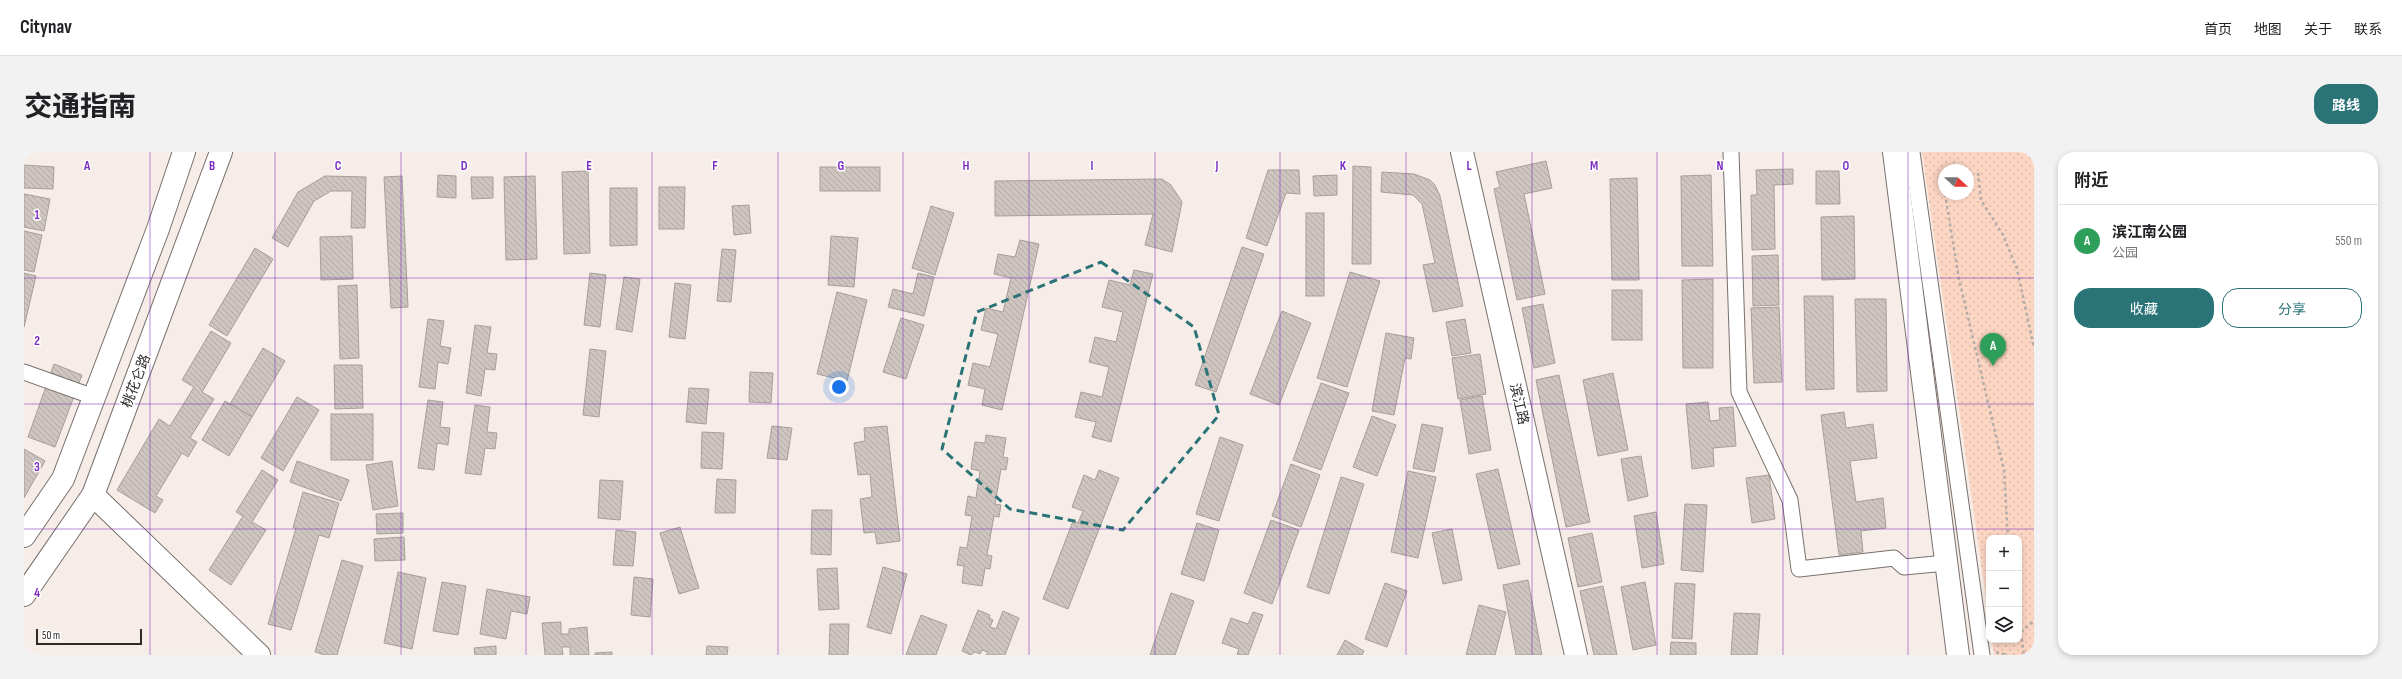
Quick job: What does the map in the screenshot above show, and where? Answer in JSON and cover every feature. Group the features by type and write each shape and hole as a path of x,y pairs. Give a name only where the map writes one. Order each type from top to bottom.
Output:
{"main road":[{"path":"24,536 63,479 158,229 184,152"},
{"name":"桃花仑路","path":"24,595 93,495 220,152"},
{"name":"滨江路","path":"1462,152 1576,655"},
{"path":"1894,152 1958,655"},
{"path":"93,495 259,655"}],"street":[{"path":"1731,152 1739,392 1790,500 1799,568 1894,558 1904,567 1946,563"},
{"path":"1912,152 1982,655"},
{"path":"24,372 94,397"}],"path":[{"path":"1978,173 1981,200 2003,235 2017,269 2034,348"},
{"path":"1946,200 1959,279 2004,470 2008,535"},
{"path":"2022,631 2034,621"},
{"path":"2022,640 2024,655"}],"highlighted area":[{"path":"1101,262 1194,327 1219,415 1123,530 1010,509 942,449 977,312"}],"shaded area":[{"path":"1922,152 2034,152 2034,655 1994,655 1992,643 2022,643 2022,535 1986,535 1986,598"}],"building":[{"path":"1546,161 1552,188 1524,194 1545,294 1517,300 1494,189 1500,187 1496,172"},
{"path":"24,165 54,167 53,189 24,188"},
{"path":"1353,166 1371,167 1371,264 1352,264"},
{"path":"820,167 880,167 880,191 820,191"},
{"path":"1793,169 1793,184 1774,185 1775,249 1752,250 1751,195 1757,195 1756,170"},
{"path":"1268,170 1299,170 1300,194 1286,193 1267,246 1246,238"},
{"path":"588,171 590,253 564,254 562,172"},
{"path":"1816,171 1839,171 1840,204 1816,204"},
{"path":"1382,172 1414,174 1430,180 1435,185 1440,196 1463,306 1433,312 1423,265 1435,263 1422,204 1413,195 1381,192"},
{"path":"438,175 456,176 456,198 437,197"},
{"path":"1337,175 1337,195 1314,196 1313,176"},
{"path":"1711,175 1713,266 1682,266 1681,176"},
{"path":"325,176 366,177 365,228 351,228 352,191 331,191 314,201 288,247 272,238 298,192"},
{"path":"402,176 408,307 391,308 384,177"},
{"path":"535,176 537,259 506,260 504,177"},
{"path":"471,177 493,177 493,198 472,199"},
{"path":"1637,178 1639,280 1612,280 1610,179"},
{"path":"1162,179 1171,185 1182,202 1172,252 1145,245 1153,214 995,216 995,181"},
{"path":"659,187 685,187 684,229 659,229"},
{"path":"610,188 637,188 637,245 610,246"},
{"path":"24,194 50,199 44,231 24,227"},
{"path":"749,205 751,233 734,235 732,206"},
{"path":"931,206 954,213 935,275 912,268"},
{"path":"1306,213 1324,213 1324,296 1306,296"},
{"path":"1854,216 1855,279 1822,280 1821,217"},
{"path":"24,231 42,235 34,272 24,270"},
{"path":"352,236 353,279 321,280 320,237"},
{"path":"831,236 858,238 854,287 828,285"},
{"path":"1020,240 1039,244 1002,410 982,405 985,389 968,385 973,363 990,367 998,334 981,330 986,308 1003,312 1011,278 994,274 998,254 1015,257"},
{"path":"1242,247 1264,254 1216,392 1195,385"},
{"path":"255,248 273,259 227,336 209,325"},
{"path":"722,249 736,250 731,302 717,301"},
{"path":"1778,255 1779,305 1753,306 1752,256"},
{"path":"1134,270 1153,274 1111,442 1092,437 1096,422 1075,417 1081,392 1102,397 1109,367 1089,362 1095,337 1116,342 1123,312 1102,307 1109,280 1130,285"},
{"path":"1350,272 1380,281 1347,387 1317,378"},
{"path":"24,273 36,276 24,327"},
{"path":"590,273 606,275 600,327 584,325"},
{"path":"918,273 934,277 924,316 888,307 893,289 913,294"},
{"path":"624,277 640,279 632,332 616,329"},
{"path":"1713,279 1713,368 1683,368 1682,280"},
{"path":"675,283 691,285 685,339 669,337"},
{"path":"357,285 359,358 340,359 338,286"},
{"path":"1612,290 1642,290 1642,340 1612,340"},
{"path":"837,292 867,300 847,381 817,374"},
{"path":"1804,296 1833,296 1834,389 1806,390"},
{"path":"1855,299 1886,299 1887,391 1857,392"},
{"path":"1543,304 1555,363 1534,368 1522,308"},
{"path":"1779,307 1782,382 1754,383 1751,308"},
{"path":"1282,311 1311,323 1279,405 1250,394"},
{"path":"901,318 924,325 906,379 883,372"},
{"path":"428,319 444,321 440,346 451,348 448,364 438,362 435,389 419,387"},
{"path":"1465,319 1471,353 1452,356 1446,322"},
{"path":"475,325 491,327 487,353 497,354 495,370 485,369 481,396 466,393"},
{"path":"211,331 231,343 202,392 214,399 190,438 197,442 188,457 182,453 156,496 163,500 155,513 117,490 159,419 170,426 194,387 182,380"},
{"path":"1386,333 1414,338 1411,359 1405,358 1394,415 1372,411"},
{"path":"263,348 285,361 252,417 230,404"},
{"path":"590,349 606,351 599,417 583,415"},
{"path":"1480,354 1486,394 1458,399 1452,358"},
{"path":"54,364 82,375 55,447 28,437"},
{"path":"334,365 362,365 363,408 335,409"},
{"path":"750,372 773,373 771,403 749,402"},
{"path":"1613,373 1628,450 1598,456 1583,380"},
{"path":"1559,375 1590,522 1566,527 1536,380"},
{"path":"1321,383 1349,393 1321,470 1293,460"},
{"path":"689,388 709,389 706,424 686,422"},
{"path":"1482,396 1491,450 1469,454 1460,400"},
{"path":"297,397 319,410 283,471 261,458"},
{"path":"428,400 443,402 440,427 450,428 448,445 437,443 434,470 418,468"},
{"path":"225,401 252,417 229,456 202,440"},
{"path":"1708,402 1710,421 1720,420 1719,408 1733,407 1736,446 1713,448 1714,466 1692,469 1686,404"},
{"path":"475,405 490,407 487,432 497,433 495,449 485,448 481,475 465,473"},
{"path":"1844,412 1846,428 1873,424 1877,458 1850,461 1856,502 1883,498 1886,528 1861,531 1863,552 1839,555 1821,415"},
{"path":"331,414 373,414 373,460 331,460"},
{"path":"1372,416 1396,425 1377,476 1353,467"},
{"path":"1422,424 1443,428 1434,472 1413,468"},
{"path":"772,426 792,428 787,460 767,458"},
{"path":"887,426 900,541 877,544 875,532 864,533 860,499 872,497 870,474 858,475 854,443 865,441 864,428"},
{"path":"702,432 724,433 722,469 701,468"},
{"path":"986,435 1006,438 1003,457 1008,458 1006,470 1001,469 995,504 1001,505 999,517 994,516 987,555 992,556 990,569 985,568 982,586 962,583 964,566 957,565 960,547 967,548 972,516 965,515 968,496 976,498 980,471 971,469 975,442 985,443"},
{"path":"1220,437 1243,445 1219,521 1196,514"},
{"path":"24,449 45,461 24,498"},
{"path":"1641,456 1648,496 1628,501 1621,459"},
{"path":"297,461 349,480 341,501 290,482"},
{"path":"392,461 398,506 373,510 366,465"},
{"path":"1291,464 1320,475 1301,527 1272,516"},
{"path":"1498,469 1520,564 1498,569 1476,474"},
{"path":"262,470 278,480 252,522 266,530 231,585 209,570 243,516 236,512"},
{"path":"1099,470 1119,478 1068,609 1043,599 1073,521 1078,523 1083,511 1072,507 1084,475 1095,480"},
{"path":"1408,471 1436,477 1418,558 1391,552"},
{"path":"1769,475 1775,519 1752,523 1746,478"},
{"path":"1341,477 1364,484 1329,594 1307,587"},
{"path":"717,479 736,480 735,513 715,513"},
{"path":"600,480 623,481 620,520 598,518"},
{"path":"303,492 339,503 329,538 319,535 291,630 268,624 296,528 293,528"},
{"path":"1685,504 1707,505 1703,572 1681,570"},
{"path":"812,510 832,510 831,555 811,554"},
{"path":"1656,512 1664,564 1642,568 1634,516"},
{"path":"403,513 403,533 377,534 376,514"},
{"path":"1271,520 1299,530 1272,604 1244,593"},
{"path":"1197,523 1219,530 1204,581 1181,574"},
{"path":"680,527 699,588 679,594 660,533"},
{"path":"1452,529 1462,580 1443,584 1432,533"},
{"path":"616,530 636,532 633,566 613,565"},
{"path":"1592,533 1602,582 1578,587 1568,538"},
{"path":"404,537 405,560 375,561 374,539"},
{"path":"342,560 363,566 337,655 325,655 315,652"},
{"path":"883,567 907,574 891,634 867,627"},
{"path":"837,568 839,609 819,610 817,569"},
{"path":"398,572 426,578 412,649 384,643"},
{"path":"634,577 653,579 650,617 631,615"},
{"path":"1528,580 1542,655 1516,655 1503,585"},
{"path":"442,582 466,586 458,635 433,631"},
{"path":"1645,582 1656,645 1633,650 1621,587"},
{"path":"1385,583 1407,591 1387,647 1365,639"},
{"path":"1675,583 1695,584 1692,639 1672,638"},
{"path":"1603,586 1617,655 1594,655 1580,591"},
{"path":"487,589 530,597 527,614 511,611 506,639 480,634"},
{"path":"1171,593 1194,601 1175,655 1150,655"},
{"path":"1479,605 1506,612 1495,655 1466,655"},
{"path":"978,610 990,615 989,618 993,620 990,627 996,629 1003,611 1019,618 1005,655 986,655 988,652 982,650 980,654 975,652 971,655 962,651"},
{"path":"1253,612 1263,615 1248,655 1237,655 1239,649 1222,643 1231,618 1248,624"},
{"path":"1734,613 1760,614 1757,655 1731,655"},
{"path":"921,615 947,625 936,655 906,655"},
{"path":"561,622 561,634 569,634 569,629 587,627 589,655 570,655 570,647 562,647 563,655 545,655 542,623"},
{"path":"830,624 849,624 848,655 829,655"},
{"path":"1345,640 1364,651 1362,655 1337,655"},
{"path":"1671,642 1696,643 1696,655 1670,655"},
{"path":"496,646 496,655 475,655 474,648"},
{"path":"707,646 728,647 727,655 706,655"},
{"path":"612,652 612,655 595,655 595,653"}],"place":[{"name":"滨江南公园","path":"1993,366"}]}
